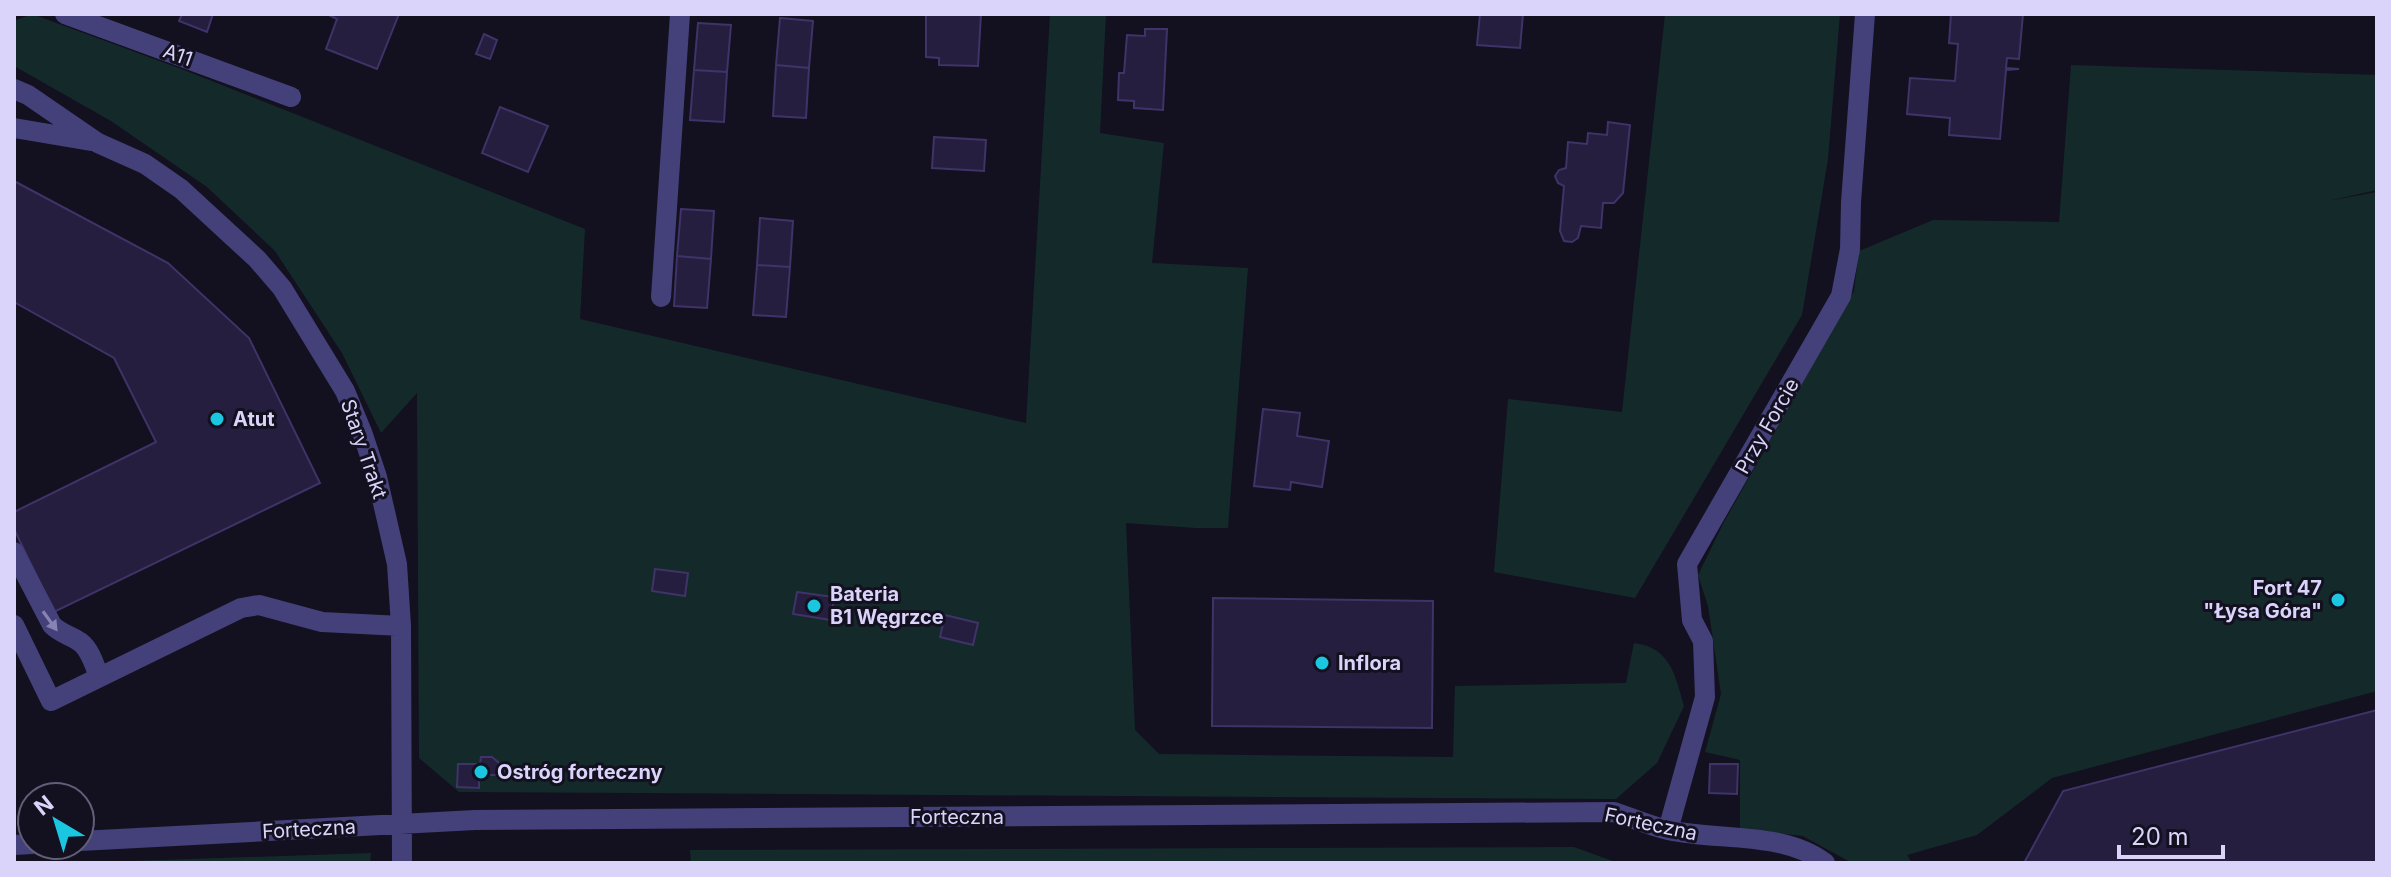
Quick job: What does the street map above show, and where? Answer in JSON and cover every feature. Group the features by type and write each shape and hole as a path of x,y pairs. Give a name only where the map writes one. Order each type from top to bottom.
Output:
{"street":[{"name":"A11","path":"65,14 291,97"},
{"path":"661,297 680,14"},
{"name":"Przy Forcie","path":"1668,830 1705,697 1703,641 1692,620 1687,564 1841,296 1850,249 1865,14"},
{"name":"Stary Trakt","path":"14,89 28,95 98,143 145,164 181,189 257,259 282,288 345,391 372,462 397,564 401,626 402,863"},
{"name":"Stary Trakt","path":"14,128 98,143"},
{"path":"14,552 52,625 60,634 78,640 85,647 99,677"},
{"path":"14,625 51,701 250,606 276,607 322,622 401,626"},
{"name":"Forteczna","path":"96,840 490,820 1614,812 1668,830 1759,840 1814,854 1825,863"}],"green space":[{"path":"32,14 184,70 585,229 580,319 1026,423 1050,14 1106,14 1100,133 1164,143 1152,263 1248,268 1228,528 1126,523 1135,730 1159,754 1453,757 1455,686 1626,683 1634,643 1664,657 1674,674 1684,706 1657,763 1616,799 459,792 419,758 417,393 381,433 342,353 275,251 207,187 111,121 14,66 14,21"},
{"path":"1665,14 1840,14 1828,159 1802,315 1635,598 1494,572 1508,399 1622,412"},
{"path":"2071,65 2377,75 2377,190 2328,201 2377,192 2377,691 2052,778 1977,835 1907,855 1912,863 1852,863 1803,836 1740,829 1740,760 1705,752 1721,694 1708,606 1698,575 1724,522 1854,291 1859,251 1933,220 2059,222"},
{"path":"1574,847 1618,863 691,863 690,850"},
{"path":"371,853 370,863 72,863"}],"building":[{"path":"182,14 213,14 207,32 179,21"},
{"path":"327,14 399,14 377,69 326,49 337,19"},
{"path":"926,14 981,14 978,66 939,65 939,58 926,57"},
{"path":"1480,14 1523,14 1520,48 1477,45"},
{"path":"1951,14 2023,14 2019,59 2007,58 2006,68 2019,69 2006,70 2000,139 1949,135 1950,118 1907,114 1910,78 1955,81 1958,44 1949,43"},
{"path":"780,18 813,21 809,68 776,65"},
{"path":"698,23 731,25 727,72 694,70"},
{"path":"1145,29 1167,29 1163,110 1134,108 1134,101 1118,100 1119,73 1124,73 1127,35 1145,36"},
{"path":"484,34 497,40 490,59 476,54"},
{"path":"776,65 809,68 806,118 773,116"},
{"path":"694,70 727,72 724,122 690,120"},
{"path":"500,107 548,126 528,172 482,153"},
{"path":"1608,122 1630,125 1623,193 1614,203 1603,203 1601,228 1581,226 1578,238 1572,242 1564,241 1560,231 1564,186 1558,183 1555,176 1559,170 1566,168 1568,142 1587,144 1588,133 1607,135"},
{"path":"934,137 986,140 984,171 932,168"},
{"name":"Atut","path":"14,181 168,263 249,338 320,483 54,612 14,529 14,512 156,442 114,358 14,302"},
{"path":"681,209 714,211 711,259 677,256"},
{"path":"760,218 793,221 790,267 757,265"},
{"path":"677,256 711,259 707,308 674,306"},
{"path":"757,265 790,267 786,317 753,315"},
{"path":"1263,409 1300,413 1297,436 1329,441 1322,487 1291,482 1290,490 1254,486"},
{"path":"655,569 688,573 685,596 652,591"},
{"name":"Bateria B1 Węgrzce","path":"797,592 834,597 831,620 793,614"},
{"name":"Inflora","path":"1213,598 1433,601 1432,728 1212,726"},
{"path":"945,615 978,623 973,645 940,637"},
{"path":"2377,710 2377,863 2024,863 2063,791"},
{"name":"Ostróg forteczny","path":"481,757 492,757 505,768 502,775 479,775 479,788 457,787 458,764 480,764"},
{"path":"1710,764 1738,764 1737,794 1709,793"}],"place":[{"name":"Atut","path":"217,419"},
{"name":"Fort 47 \"Łysa Góra\"","path":"2338,600"},
{"name":"Bateria B1 Węgrzce","path":"814,606"},
{"name":"Inflora","path":"1322,663"},
{"name":"Ostróg forteczny","path":"481,772"}]}
